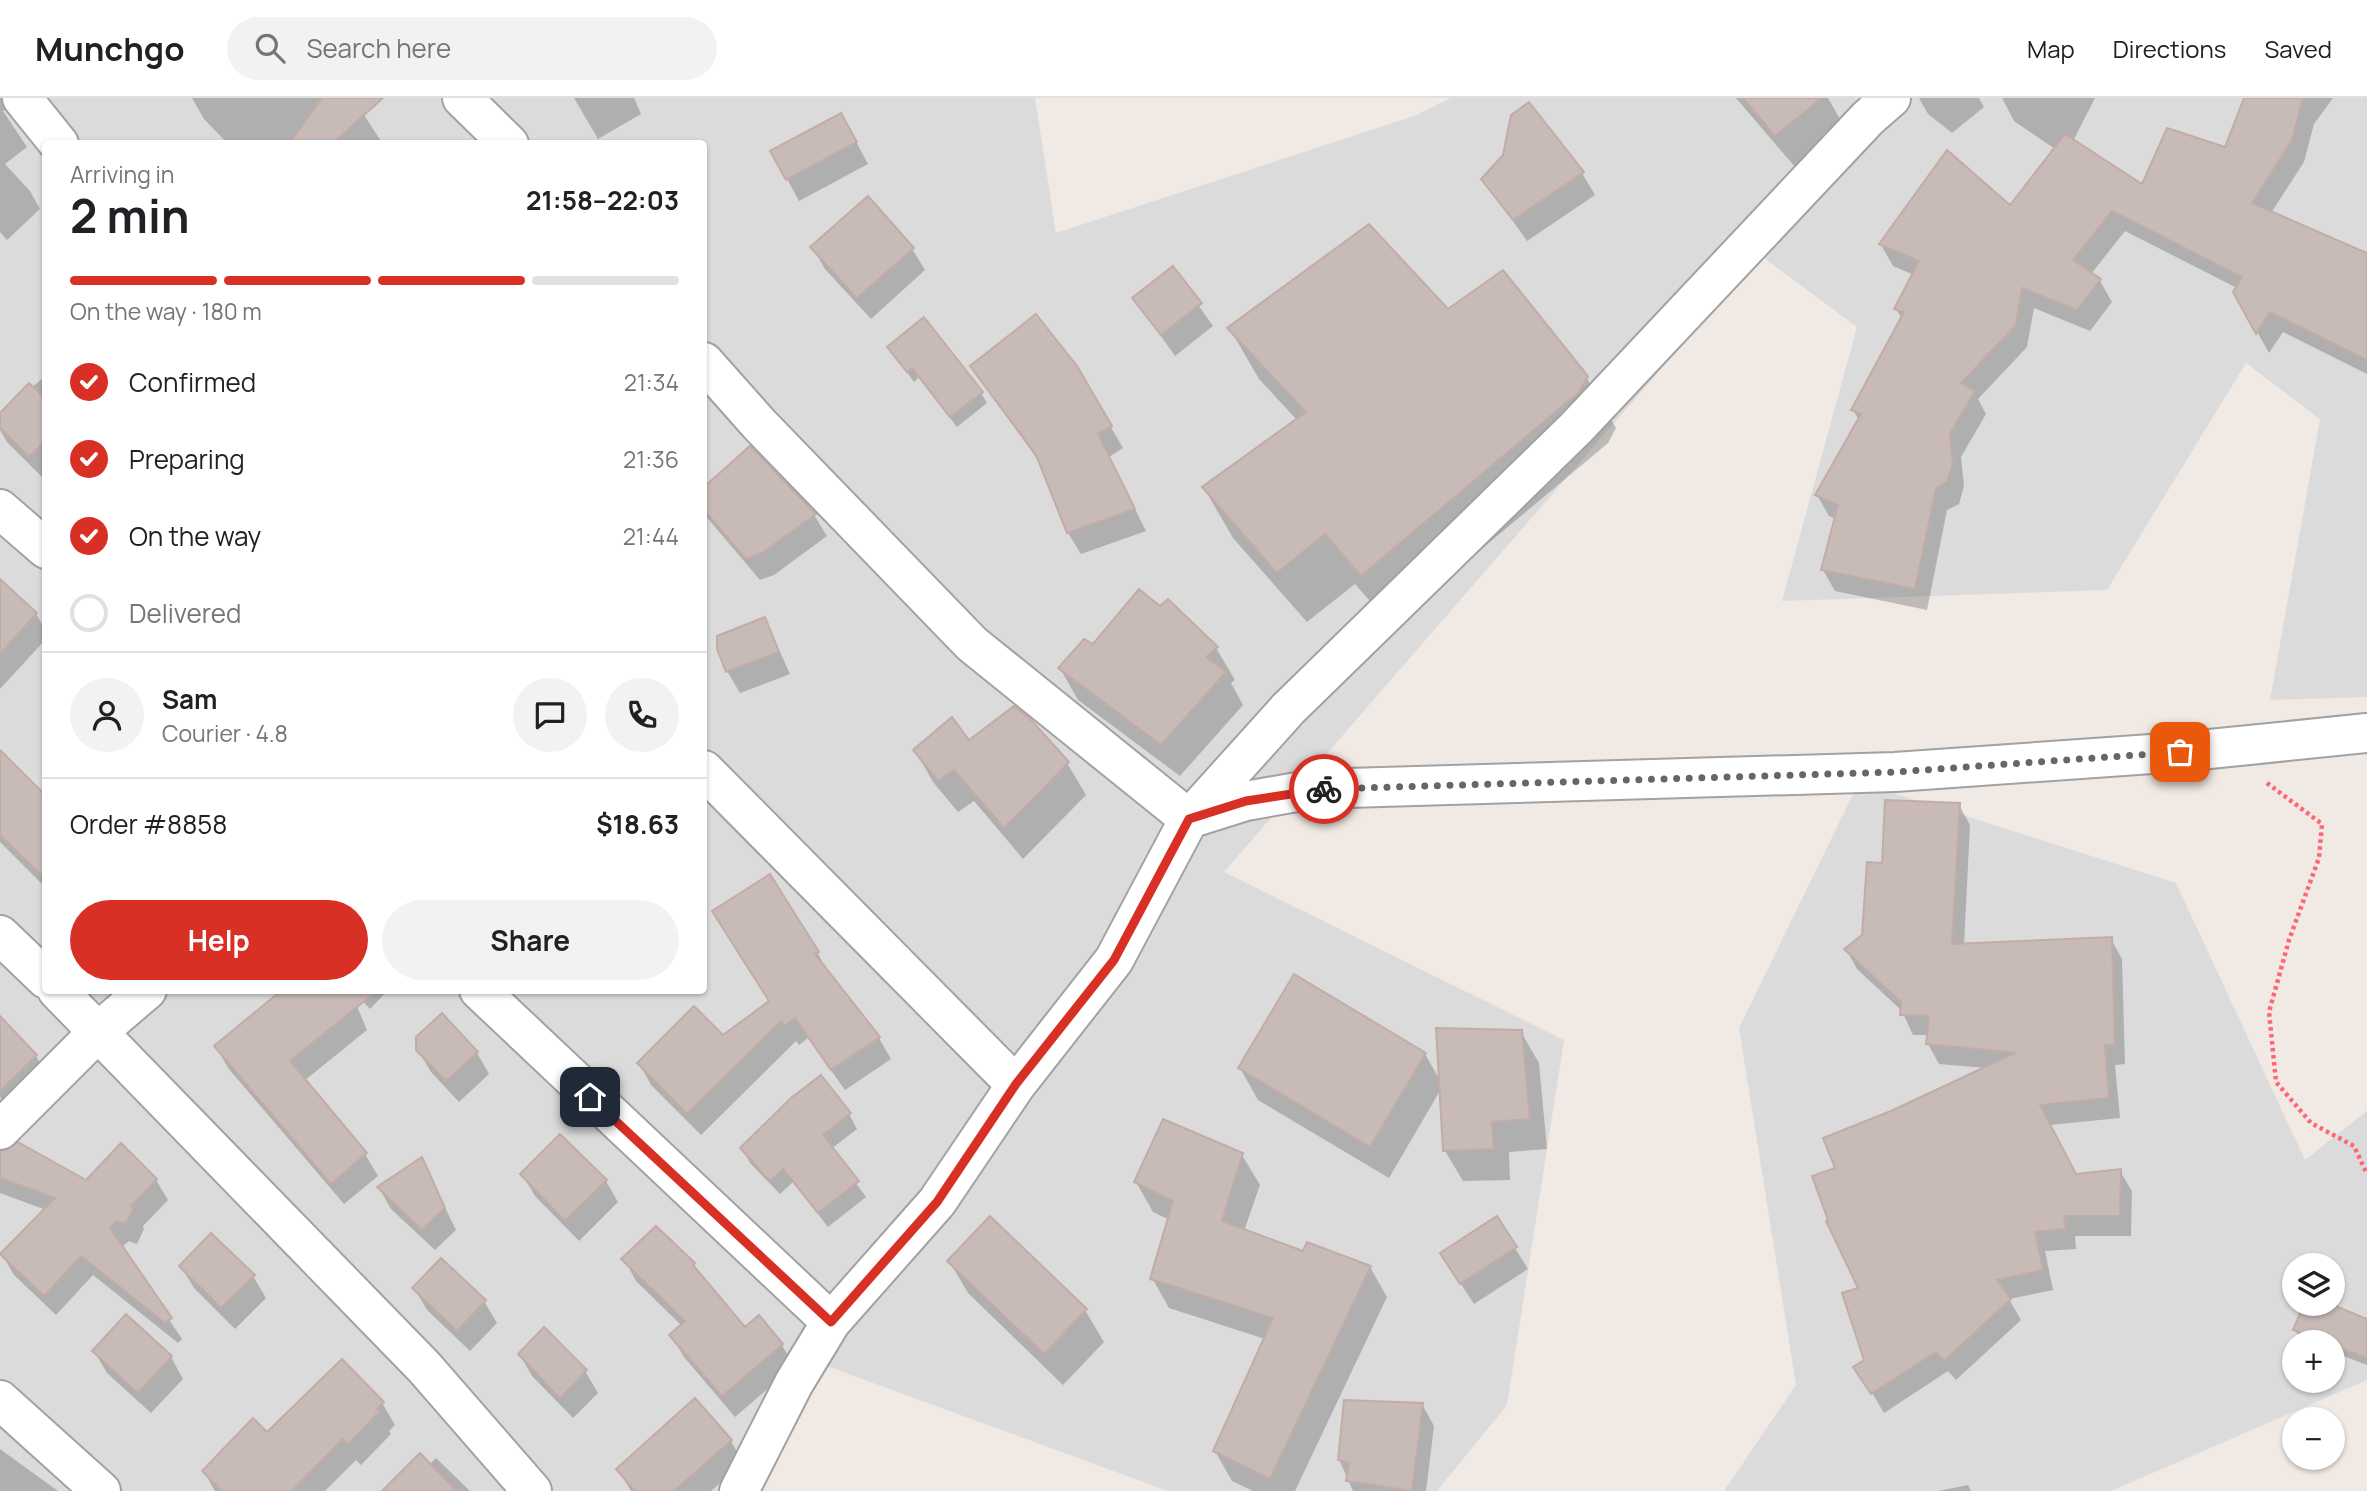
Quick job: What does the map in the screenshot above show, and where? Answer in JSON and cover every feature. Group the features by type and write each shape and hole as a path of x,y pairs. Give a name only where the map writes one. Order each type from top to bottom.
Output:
{"street":[{"path":"22,98 57,140"},
{"path":"462,98 505,140"},
{"path":"739,1491 794,1383 831,1322 937,1202 1016,1084 1114,960 1189,819 1288,709 1576,428 1871,105"},
{"path":"707,365 759,424 972,644 1189,819"},
{"path":"0,509 42,546"},
{"path":"1189,819 1246,801 1314,789 1895,772 2180,752 2367,733"},
{"path":"707,773 1016,1084"},
{"path":"0,936 42,975"},
{"path":"61,994 424,1367 532,1491"},
{"path":"0,1130 99,1031 142,994"},
{"path":"483,994 831,1322"},
{"path":"0,1400 101,1491"}],"path":[{"path":"2264,781 2322,824 2319,858 2289,940 2269,1012 2276,1082 2311,1123 2354,1146 2367,1174"}],"shaded area":[{"path":"0,98 1035,98 1056,233 1417,115 1451,98 2367,98 2367,697 2270,700 2320,419 2246,363 2107,590 1782,601 1857,327 1760,255 1224,872 1564,1040 1507,1405 1437,1491 1168,1491 813,1361 732,1491 0,1491"},
{"path":"1859,782 2176,883 2305,1160 2367,1111 2367,1380 2345,1390 2345,1330 2282,1330 2282,1393 2337,1393 2305,1407 2282,1407 2282,1417 2111,1491 1724,1491 1796,1385 1739,1028"}],"building":[{"path":"322,98 383,98 336,140 292,140"},
{"path":"1743,98 1822,98 1775,136"},
{"path":"2244,98 2303,98 2292,140 2252,203 2367,253 2367,360 2270,312 2256,334 2233,292 2242,277 2112,211 2073,260 2101,279 2077,310 2022,288 2016,325 1961,383 1975,391 1950,434 1953,463 1947,482 1936,488 1915,589 1821,570 1838,505 1815,495 1861,414 1851,410 1904,312 1894,309 1919,261 1879,244 1947,150 2010,205 2065,134 2142,184 2167,128 2225,147"},
{"path":"1529,102 1584,172 1513,220 1481,179 1503,155 1511,115"},
{"path":"841,113 857,142 786,180 770,151"},
{"path":"868,196 914,248 857,298 810,247"},
{"path":"1369,224 1448,309 1503,270 1588,376 1579,392 1361,576 1325,534 1277,573 1202,487 1306,412 1227,328"},
{"path":"1173,266 1202,303 1161,335 1132,298"},
{"path":"1036,314 1077,366 1112,426 1098,434 1135,509 1067,533 1036,455 970,366"},
{"path":"924,317 983,392 950,417 912,368 907,372 887,347"},
{"path":"29,383 42,395 42,444 29,457 0,428 0,413"},
{"path":"750,446 816,514 762,553 746,559 707,514 707,484"},
{"path":"0,579 37,613 0,654"},
{"path":"1139,589 1160,606 1168,599 1218,647 1206,657 1226,672 1161,745 1058,668 1084,639 1093,644"},
{"path":"765,617 779,652 726,672 717,649 717,636"},
{"path":"1014,706 1032,721 1069,762 1004,828 954,770 938,781 913,750 952,717 969,740"},
{"path":"0,750 42,792 42,876 0,835"},
{"path":"1885,800 1960,803 1952,944 2112,937 2115,1045 2105,1045 2109,1098 2040,1105 2076,1174 2121,1169 2120,1216 2064,1216 2066,1229 2035,1232 2043,1270 1997,1280 2011,1299 1944,1361 1936,1352 1871,1394 1853,1367 1864,1360 1842,1293 1858,1288 1826,1221 1828,1220 1812,1176 1835,1168 1823,1138 1891,1111 2015,1053 1926,1044 1929,1016 1900,1015 1901,1002 1844,949 1862,935 1867,862 1882,863"},
{"path":"770,874 819,952 815,954 880,1037 831,1070 795,1018 784,1026 781,1021 687,1114 637,1063 694,1006 723,1035 769,1001 712,911"},
{"path":"1294,974 1426,1053 1370,1147 1238,1068"},
{"path":"277,994 373,994 290,1061 367,1153 331,1184 214,1046"},
{"path":"442,1013 478,1052 446,1081 416,1050 416,1037"},
{"path":"0,1016 37,1055 0,1091"},
{"path":"1436,1028 1522,1030 1530,1119 1492,1122 1494,1149 1443,1151"},
{"path":"821,1075 851,1113 823,1135 859,1181 818,1213 783,1169 770,1181 740,1148 791,1098"},
{"path":"1163,1119 1243,1153 1222,1221 1303,1251 1307,1242 1371,1266 1270,1479 1213,1451 1273,1318 1150,1279 1173,1201 1134,1182"},
{"path":"560,1134 607,1180 565,1221 520,1174"},
{"path":"18,1142 86,1180 121,1143 157,1179 131,1206 134,1207 126,1224 117,1221 110,1228 172,1318 165,1323 81,1256 44,1296 0,1254 55,1198 0,1178 0,1151"},
{"path":"422,1157 445,1208 422,1230 377,1187"},
{"path":"990,1216 1087,1309 1044,1354 947,1261"},
{"path":"1497,1216 1517,1247 1460,1284 1440,1253"},
{"path":"656,1226 695,1263 693,1265 745,1327 759,1315 783,1344 722,1396 669,1335 685,1321 621,1259"},
{"path":"211,1233 255,1275 221,1308 179,1266"},
{"path":"441,1258 486,1300 457,1331 412,1288"},
{"path":"2345,1310 2367,1319 2367,1358 2345,1350 2345,1330 2293,1330 2299,1316 2345,1316"},
{"path":"126,1314 172,1356 138,1393 92,1351"},
{"path":"544,1327 587,1370 560,1398 518,1354"},
{"path":"342,1359 384,1402 377,1409 380,1411 348,1444 343,1439 292,1491 222,1491 202,1471 253,1418 267,1432"},
{"path":"695,1398 732,1440 674,1491 635,1491 616,1469"},
{"path":"1344,1400 1423,1403 1412,1491 1346,1481 1349,1463 1338,1460"},
{"path":"420,1453 457,1491 382,1491"}],"way so far":[{"path":"1324,789 1895,772 2180,752"}],"route":[{"path":"590,1097 831,1322 937,1202 1016,1084 1114,960 1189,819 1246,801 1324,789"}]}
